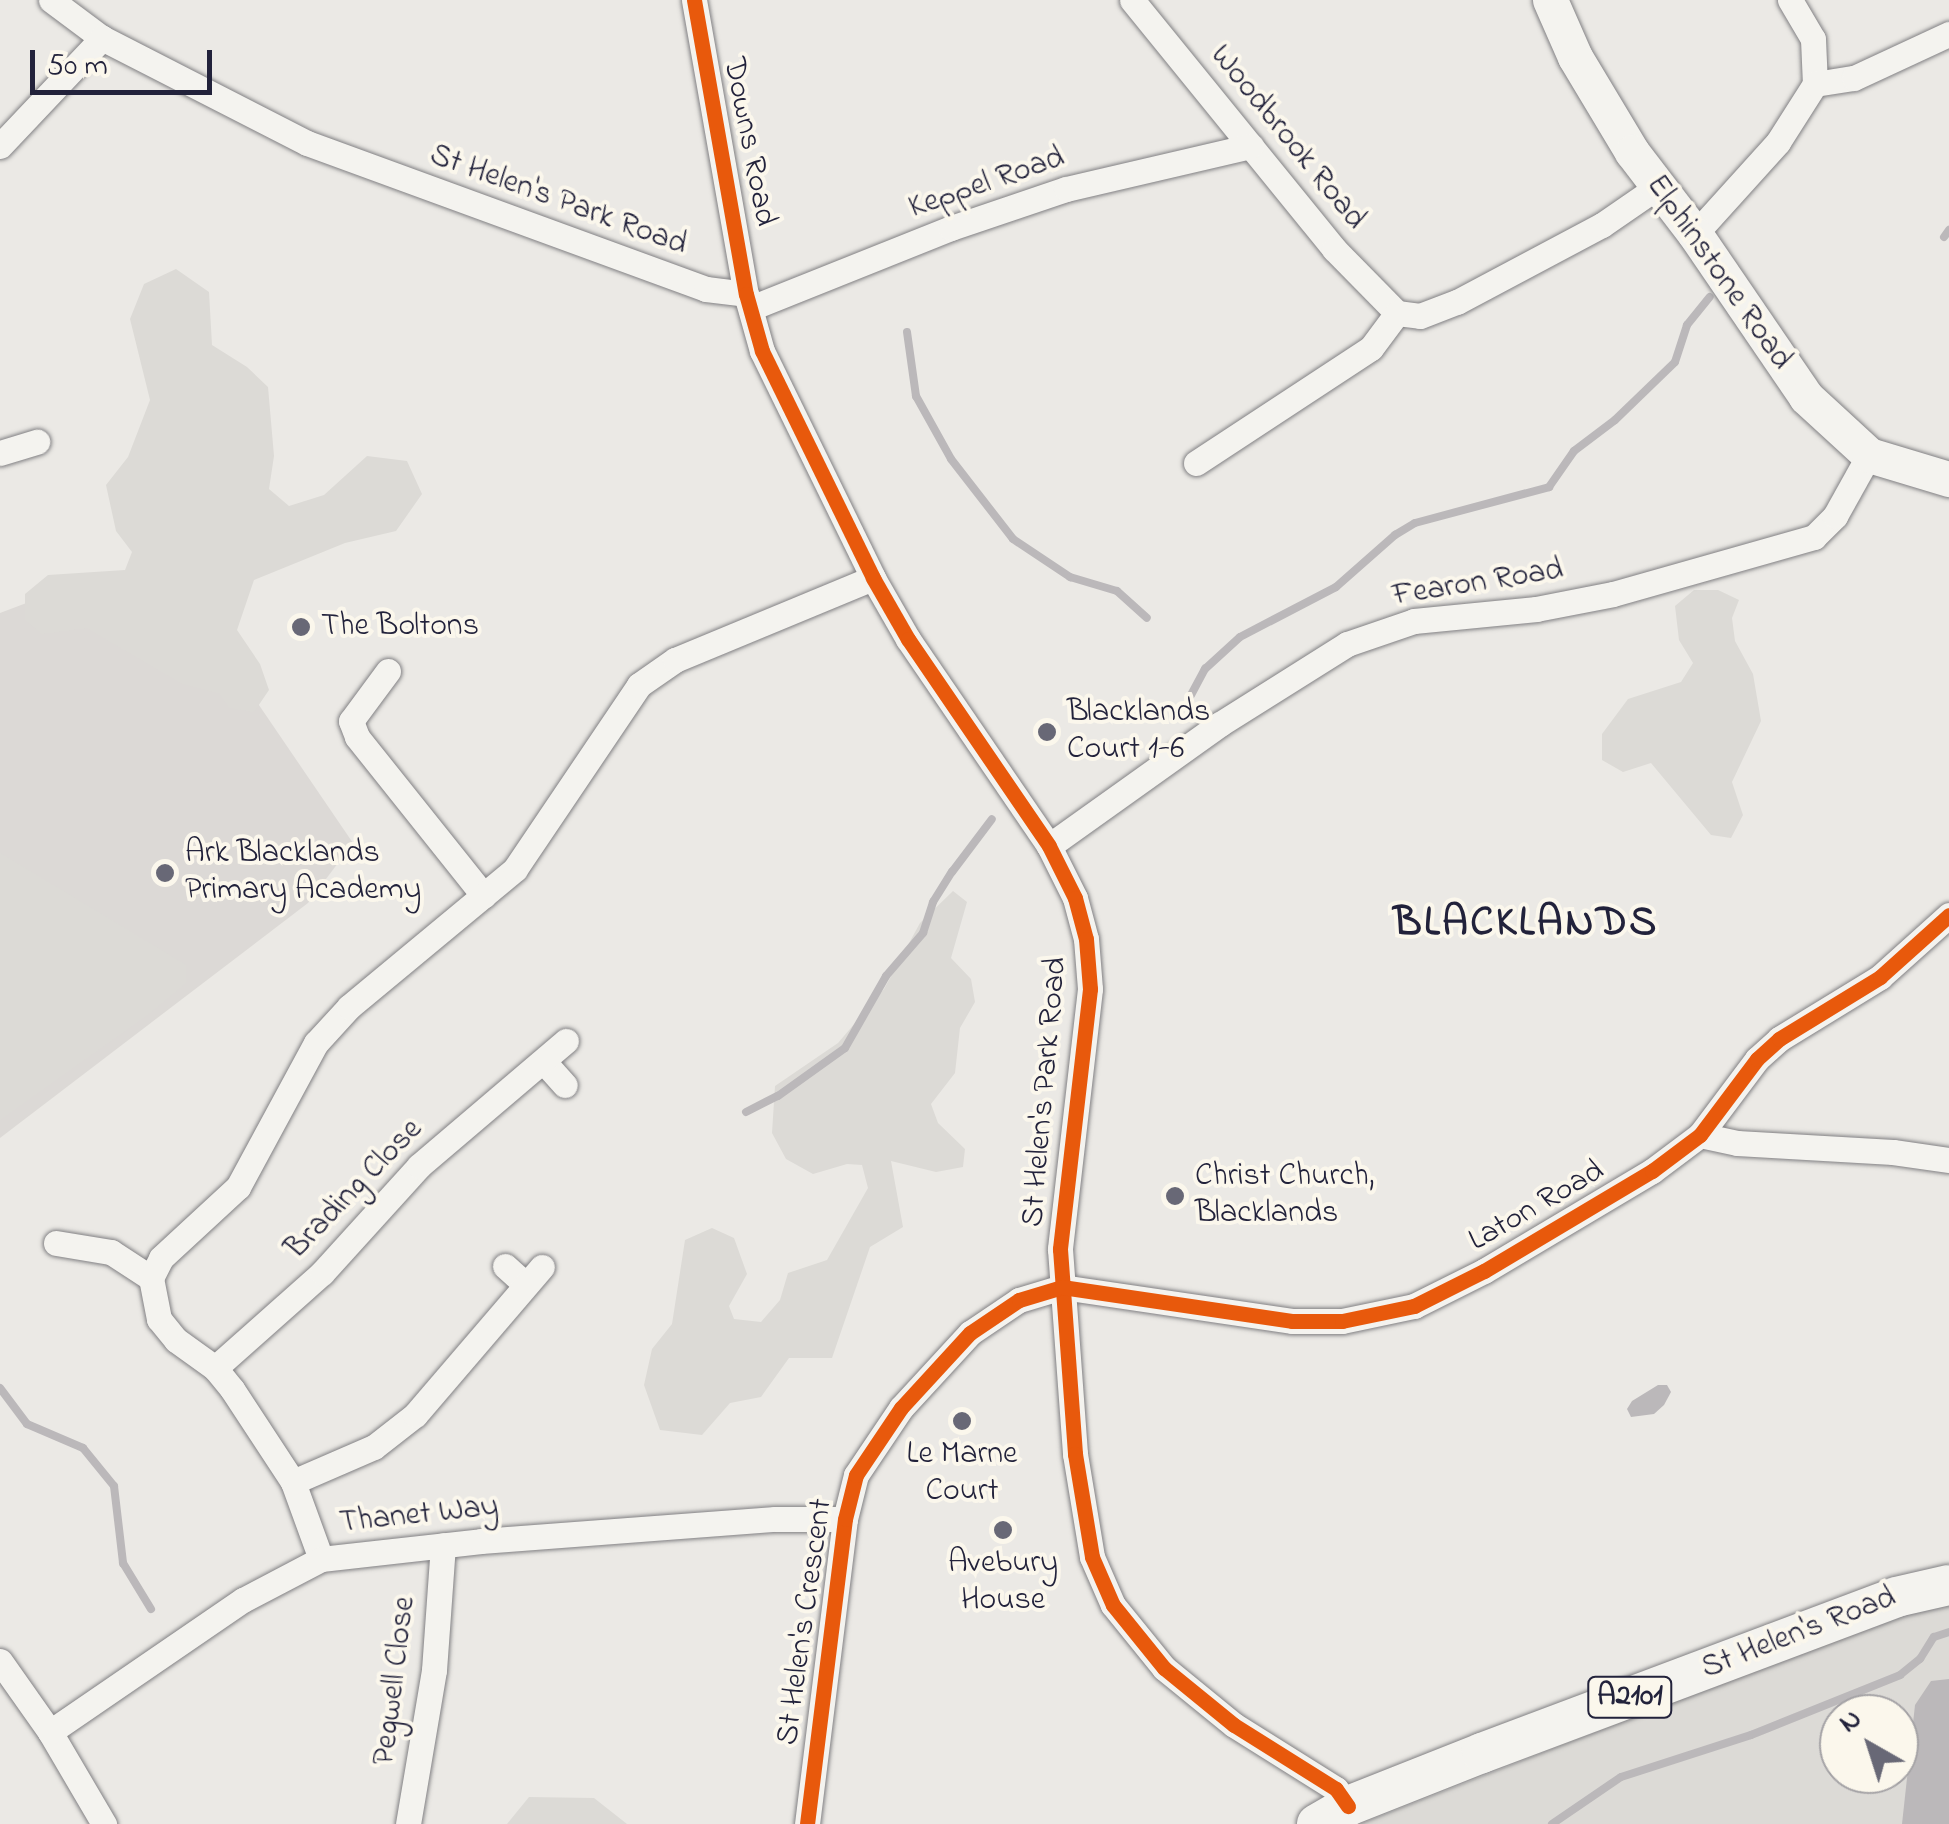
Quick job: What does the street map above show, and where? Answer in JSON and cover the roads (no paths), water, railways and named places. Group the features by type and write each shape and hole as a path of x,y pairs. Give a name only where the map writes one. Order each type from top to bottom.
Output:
{"main road":[{"name":"St Helen's Road","path":"1332,1815 1896,1597 1949,1585"}],"street":[{"name":"St Helen's Park Road","path":"51,0 102,38 206,94 325,150 706,289 748,300 762,351 872,578 1048,846 1079,911 1086,939 1090,989 1065,1187 1062,1287 1075,1454 1089,1548 1113,1605 1164,1668 1234,1725 1336,1789 1332,1815"},
{"name":"Downs Road","path":"694,0 748,300"},
{"name":"Woodbrook Road","path":"1132,0 1334,249 1397,313"},
{"name":"Elphinstone Road","path":"1550,0 1574,57 1657,187 1695,234 1806,397 1869,456 1949,479"},
{"path":"1695,234 1778,142 1815,84 1813,40 1790,0"},
{"path":"1815,84 1854,78 1949,34"},
{"path":"0,146 102,38"},
{"name":"Keppel Road","path":"748,300 1066,189 1251,146"},
{"path":"1196,463 1372,348 1397,313 1420,316 1457,302 1602,224 1657,187"},
{"path":"0,453 37,442"},
{"name":"Fearon Road","path":"1048,846 1220,724 1346,644 1414,620 1536,609 1613,594 1814,536 1835,516 1869,456"},
{"path":"321,1559 292,1482 216,1368 176,1340 159,1319 151,1278 160,1258 238,1186 316,1043 349,1007 484,896 536,842 639,686 655,671 872,578"},
{"path":"388,671 351,721 356,737 484,896"},
{"name":"Laton Road","path":"1062,1287 1292,1321 1342,1321 1414,1306 1484,1271 1652,1171 1700,1136 1756,1060 1778,1039 1880,977 1949,915"},
{"name":"Brading Close","path":"216,1368 322,1273 419,1166 566,1041"},
{"path":"544,1062 565,1086"},
{"path":"1700,1136 1737,1143 1892,1152 1949,1160"},
{"path":"56,1242 111,1252 151,1278"},
{"path":"292,1482 374,1447 415,1414 534,1276 505,1266"},
{"name":"St Helen's Crescent","path":"808,1824 845,1518 856,1475 901,1408 953,1349 1018,1300 1062,1287"},
{"name":"Thanet Way","path":"50,1732 242,1600 321,1559 774,1519 845,1518"},
{"name":"Pegwell Close","path":"408,1824 434,1670 443,1546"},
{"path":"0,1660 50,1732 104,1824"}],"waterway":[{"path":"1944,237 1949,230"},
{"path":"1191,695 1205,669 1240,637 1336,587 1395,535 1415,523 1549,487 1574,451 1615,420 1675,362 1687,325 1710,297"},
{"path":"907,332 916,396 951,459 1013,539 1070,577 1117,591 1147,618"},
{"path":"746,1112 778,1096 845,1048 886,976 923,933 933,902 952,872 992,819"},
{"path":"0,1388 27,1424 83,1448 114,1486 123,1563 151,1609"},
{"path":"1552,1824 1621,1777 1751,1735 1900,1675 1920,1659 1934,1637 1949,1632"}],"place":[{"name":"The Boltons","path":"301,627"},
{"name":"Blacklands Court 1-6","path":"1047,732"},
{"name":"Ark Blacklands Primary Academy","path":"165,873"},
{"name":"Christ Church, Blacklands","path":"1175,1196"},
{"name":"Le Marne Court","path":"962,1421"},
{"name":"Avebury House","path":"1003,1530"}],"district":[{"name":"BLACKLANDS","path":"1526,924"}]}
